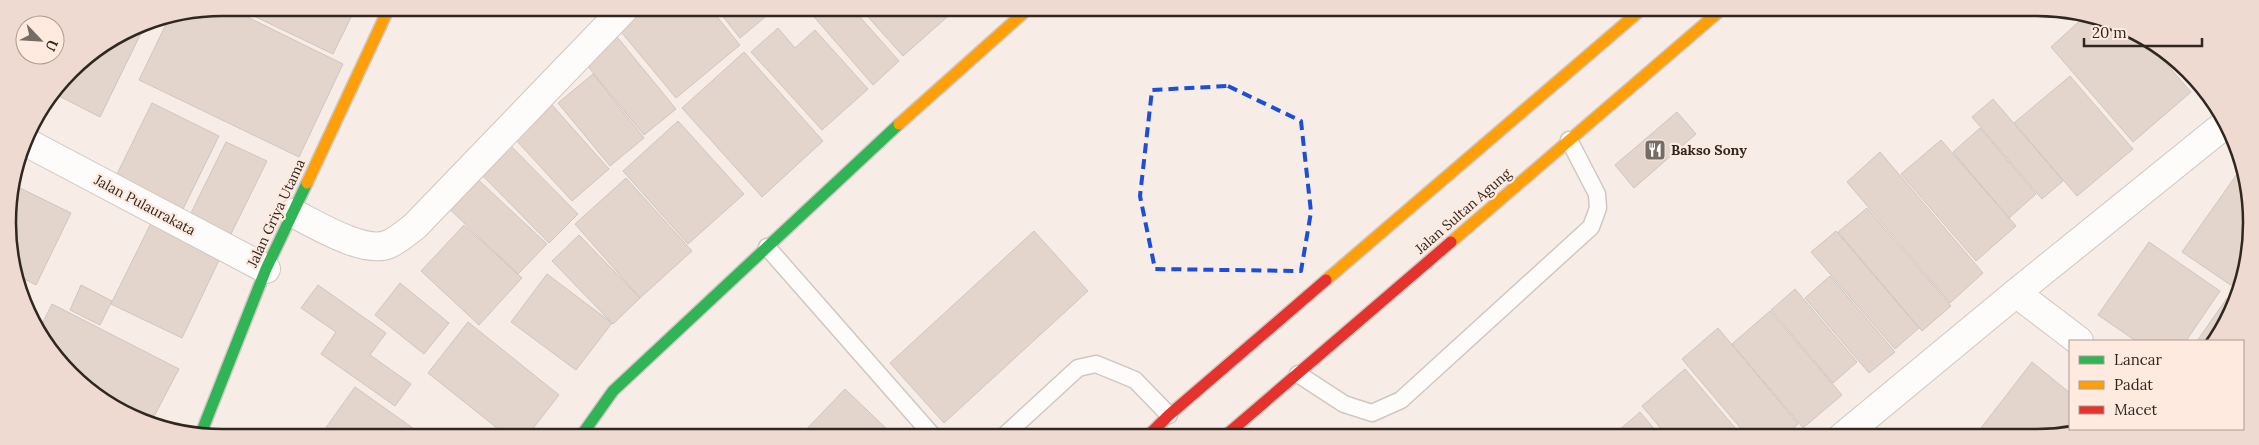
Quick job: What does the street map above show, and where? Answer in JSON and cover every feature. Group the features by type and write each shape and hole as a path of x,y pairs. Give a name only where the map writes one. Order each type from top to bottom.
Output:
{"main road":[{"name":"Jalan Griya Utama","path":"203,428 266,269 385,16"},
{"path":"586,429 613,391 949,77 1020,16"},
{"path":"1155,429 1634,16"},
{"name":"Jalan Sultan Agung","path":"1233,429 1714,16"}],"street":[{"path":"292,213 346,239 372,247 389,244 415,226 617,16"},
{"path":"1852,429 2220,128"},
{"name":"Jalan Pulaurakata","path":"32,145 266,269"},
{"path":"2016,293 2078,340"}],"lane":[{"path":"1298,374 1344,404 1372,413 1401,400 1591,227 1598,208 1597,194 1569,140"},
{"path":"767,247 927,429"},
{"path":"1012,429 1078,368 1096,364 1135,380 1169,415"}],"highlighted area":[{"path":"1228,86 1301,121 1311,212 1301,271 1155,269 1140,196 1152,90"}],"building":[{"path":"245,16 343,64 299,157 139,80 166,24 196,18"},
{"path":"256,16 352,16 333,54"},
{"path":"630,16 716,16 740,45 676,98 617,27"},
{"path":"722,16 767,16 740,38"},
{"path":"813,16 859,16 899,61 873,85"},
{"path":"867,16 948,16 903,56"},
{"path":"2080,21 2103,27 2140,44 2162,59 2191,92 2133,142 2051,47"},
{"path":"778,28 795,48 815,30 868,89 822,130 751,52"},
{"path":"613,32 676,109 644,135 581,58"},
{"path":"141,33 100,117 60,96 97,59 119,44"},
{"path":"744,52 823,141 762,197 682,108"},
{"path":"593,74 644,138 610,166 558,103"},
{"path":"2070,76 2133,149 2077,196 2014,123"},
{"path":"1993,99 2063,181 2042,199 1972,117"},
{"path":"152,103 219,136 183,209 116,176"},
{"path":"552,105 609,169 572,201 515,139"},
{"name":"Bakso Sony","path":"1677,112 1696,134 1634,188 1615,165"},
{"path":"678,121 744,194 688,244 623,171"},
{"path":"1980,128 2036,194 2009,218 1953,152"},
{"path":"1941,140 2016,226 1976,261 1901,174"},
{"path":"226,142 267,161 231,234 190,215"},
{"path":"507,142 578,214 549,243 477,170"},
{"path":"1880,152 1983,273 1950,303 1847,182"},
{"path":"470,172 547,244 518,274 442,202"},
{"path":"2237,174 2243,222 2239,263 2233,286 2182,252"},
{"path":"626,178 692,251 640,298 575,224"},
{"path":"19,188 71,213 36,285 24,279 20,263 16,222"},
{"path":"1867,208 1951,306 1922,331 1838,232"},
{"path":"153,219 223,252 182,338 111,304"},
{"path":"464,225 522,278 479,325 421,271"},
{"path":"1034,231 1088,291 944,423 890,363"},
{"path":"1836,231 1919,328 1895,349 1811,252"},
{"path":"579,235 640,298 613,324 552,261"},
{"path":"2149,242 2220,291 2187,340 2135,340 2098,315"},
{"path":"547,274 612,323 576,370 511,322"},
{"path":"1830,276 1895,352 1869,373 1805,298"},
{"path":"400,283 449,323 424,354 375,315"},
{"path":"81,285 112,301 100,325 70,310"},
{"path":"318,285 386,333 370,355 411,384 395,406 321,354 336,332 301,308"},
{"path":"1795,289 1857,362 1833,383 1771,310"},
{"path":"2227,298 2228,299 2206,340 2198,340"},
{"path":"52,304 179,369 154,417 119,401 87,378 67,358 42,323"},
{"path":"1770,311 1842,395 1803,428 1732,344"},
{"path":"468,322 559,395 532,429 498,429 428,373"},
{"path":"1718,328 1798,424 1793,429 1741,429 1682,359"},
{"path":"2032,362 2069,392 2069,426 2036,429 1980,429"},
{"path":"1685,369 1736,429 1661,429 1642,406"},
{"path":"355,387 414,429 325,429"},
{"path":"845,389 887,429 807,429"},
{"path":"1640,412 1654,429 1620,429"}],"traffic: fast":[{"path":"586,429 613,391 899,124"},
{"path":"203,428 266,269 307,183"}],"traffic: slow":[{"path":"307,183 385,16"},
{"path":"899,124 1020,16"},
{"path":"1326,280 1634,16"},
{"path":"1451,242 1714,16"}],"traffic: jam":[{"path":"1233,429 1451,242"},
{"path":"1155,429 1326,280"}],"place":[{"name":"Bakso Sony","path":"1655,150"}]}
